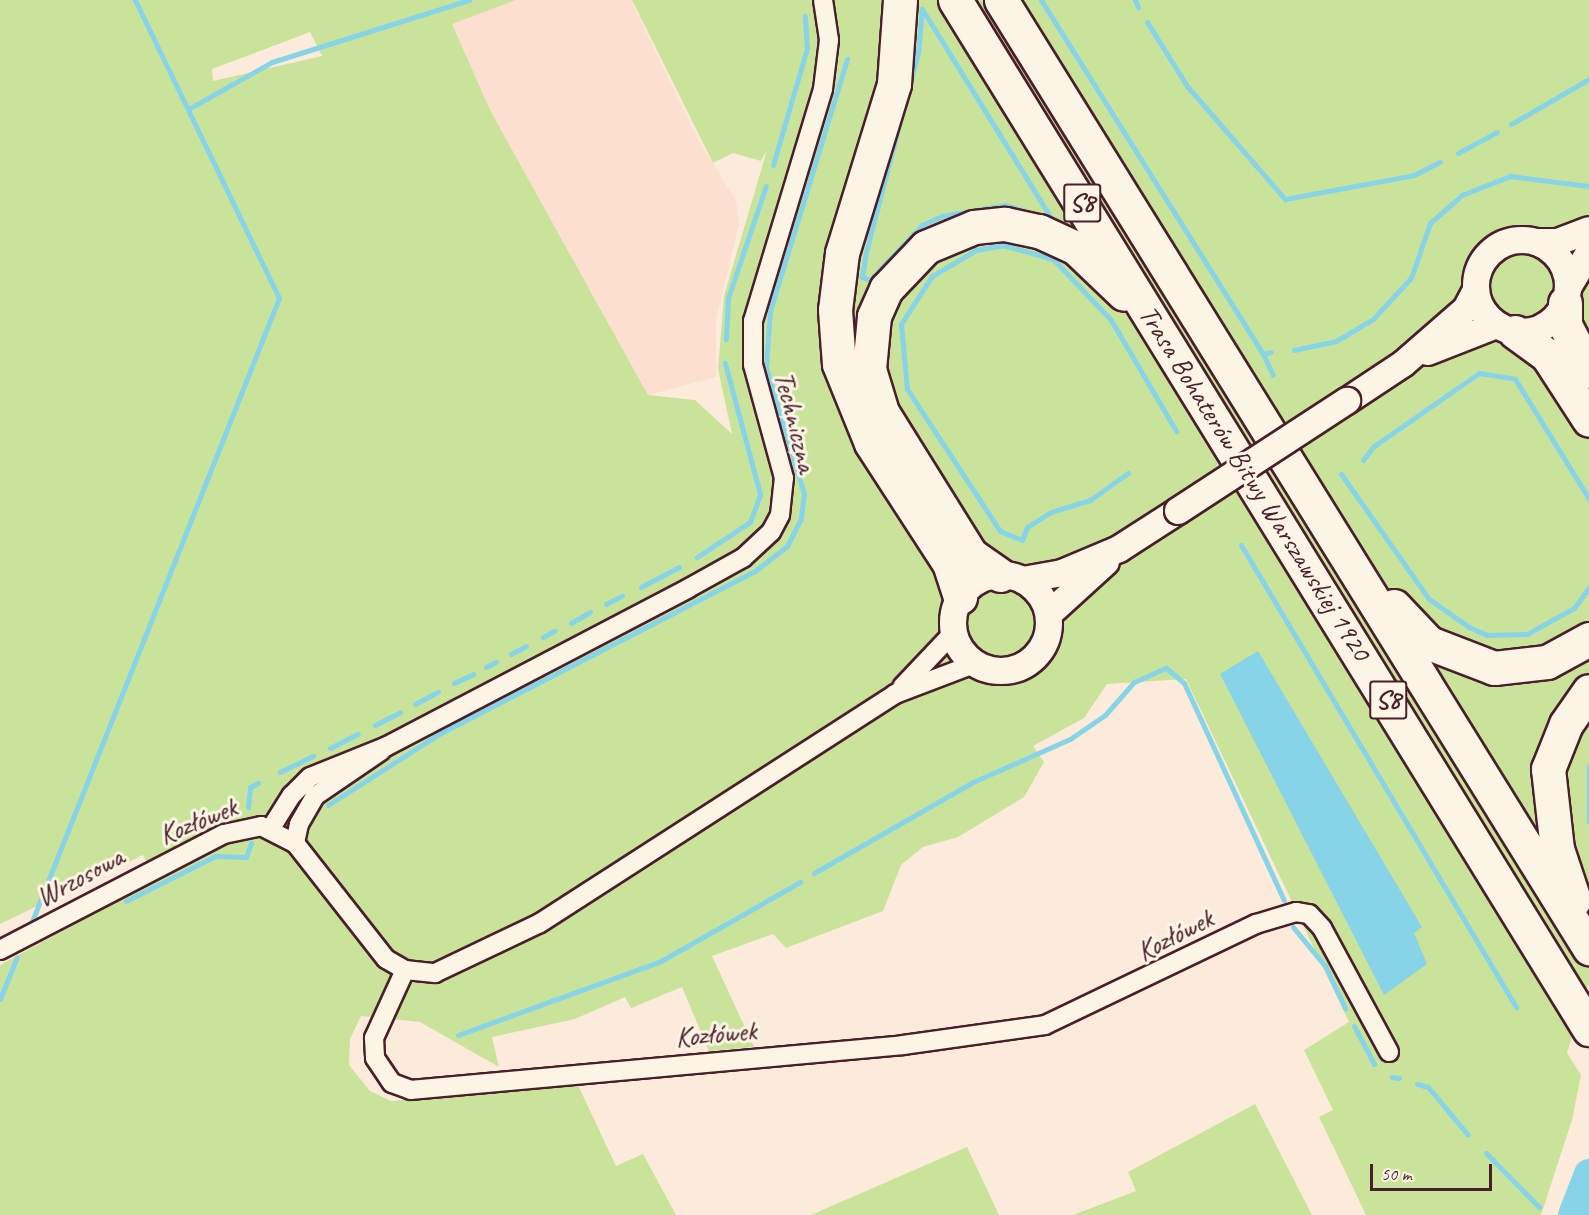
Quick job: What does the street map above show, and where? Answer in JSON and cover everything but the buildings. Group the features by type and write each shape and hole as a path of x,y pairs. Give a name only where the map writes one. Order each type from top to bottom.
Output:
{"highway":[{"path":"900,0 894,84 842,252 835,310 839,364 871,443 949,563 960,597"},
{"name":"Trasa Bohaterów Bitwy Warszawskiej 1920","path":"955,0 1208,405 1584,1020"},
{"name":"Trasa Bohaterów Bitwy Warszawskiej 1920","path":"1001,0 1589,947"},
{"path":"1012,578 971,555 898,441 869,369 874,316 886,289 926,246 974,227 1005,224 1039,231 1076,248 1116,284 1208,405"},
{"path":"1567,295 1565,325 1589,371"},
{"path":"1506,328 1547,355 1589,420"},
{"path":"1323,520 1412,629 1450,655 1515,669 1547,662 1589,639"},
{"path":"1589,691 1566,724 1548,769 1557,849 1589,947"}],"main road":[{"path":"1119,549 1049,614 1041,650 1023,667 998,672 974,664 953,633 960,597 977,581 1062,573 1119,549 1403,364 1466,309 1476,290 1480,268 1493,250 1514,240 1558,242 1589,230"},
{"path":"1537,242 1560,259 1567,295"},
{"path":"1403,364 1506,328 1549,324 1589,253"},
{"path":"1476,290 1482,309 1506,328"},
{"path":"1012,578 1039,594 1049,614"}],"street":[{"name":"Techniczna","path":"272,828 310,777 387,746 728,566 756,548 777,522 784,478 753,365 753,321 823,89 829,40 823,0"},
{"path":"895,694 953,633"},
{"path":"405,970 435,973 459,965 540,923 895,694 974,664"},
{"name":"Techniczna","path":"296,843 299,824 315,796 387,746"},
{"name":"Kozłówek","path":"154,868 245,826 272,828 296,843 386,959 405,970 375,1038 375,1058 392,1083 411,1089 903,1045 1045,1025 1256,924 1296,912 1309,914 1322,928 1389,1052"},
{"name":"Wrzosowa","path":"0,950 154,868"}],"shaded area":[{"path":"516,0 631,0 696,136 736,201 739,224 716,320 716,377 648,395 490,110 451,23"}],"green space":[{"path":"0,0 516,0 452,24 490,110 648,395 695,400 732,434 718,369 724,296 767,150 761,161 733,153 713,163 632,0 1589,0 1589,983 1567,1053 1581,1075 1572,1120 1541,1215 1366,1215 1319,1117 1333,1110 1304,1050 1349,1022 1186,679 1107,684 1084,718 1033,746 1044,762 1024,797 958,837 923,847 901,865 883,911 786,948 773,934 712,956 754,1047 709,1051 682,987 631,1008 625,997 575,1019 492,1037 499,1067 420,1022 361,1016 350,1039 349,1065 370,1091 391,1101 577,1083 616,1166 643,1154 676,1215 0,1215 0,965 156,880 143,855 0,924","holes":["310,32 322,56 213,81 212,69"]},
{"path":"1255,1104 1312,1215 1073,1215 1136,1191 1128,1172"},
{"path":"967,1147 999,1215 811,1215"}],"water":[{"path":"1258,651 1422,927 1414,933 1427,964 1384,995 1220,674"}],"waterway":[{"path":"29,929 279,298 135,0"},
{"path":"190,108 272,62 469,0"},
{"path":"1041,0 1263,354 1271,352"},
{"path":"1135,0 1138,7"},
{"path":"922,9 1053,221 1006,205 942,216 922,225 870,280 862,277 866,252 918,52 922,9"},
{"path":"773,165 807,48 805,16"},
{"path":"1147,22 1187,86 1285,199 1414,175 1440,162"},
{"path":"328,805 439,734 755,571 787,546 801,518 804,494 766,367 770,311 847,59"},
{"path":"1511,124 1589,79"},
{"path":"1458,153 1497,132"},
{"path":"1294,350 1336,341 1373,319 1411,278 1430,223 1462,195 1510,176 1589,186"},
{"path":"726,339 728,298 766,186"},
{"path":"1128,473 1090,500 1051,512 1027,527 1022,540 1000,531 907,389 901,324 932,276 976,250 1003,245 1053,259 1111,320 1176,431"},
{"path":"1263,354 1273,375"},
{"path":"697,557 750,522 760,494 725,363"},
{"path":"1363,460 1374,446 1479,373 1515,379 1589,499"},
{"path":"1341,474 1429,599 1469,627 1487,635 1527,634 1574,608 1589,587"},
{"path":"1241,545 1516,1007"},
{"path":"641,587 679,567"},
{"path":"606,604 622,596"},
{"path":"571,623 590,612"},
{"path":"543,637 554,631"},
{"path":"511,654 526,646"},
{"path":"486,667 496,662"},
{"path":"814,873 973,782 1070,739 1105,715 1134,682 1166,668 1184,683 1284,900"},
{"path":"454,683 473,674"},
{"path":"415,704 438,692"},
{"path":"375,725 400,712"},
{"path":"330,748 358,734"},
{"path":"280,772 313,756"},
{"path":"1589,766 1589,822"},
{"path":"248,807 250,787 258,783"},
{"path":"126,901 215,856 246,857 251,843"},
{"path":"458,1035 661,961 800,882"},
{"path":"1293,927 1325,966 1345,1008"},
{"path":"0,999 17,957"},
{"path":"1354,1026 1374,1064"},
{"path":"1392,1077 1399,1078"},
{"path":"1417,1084 1428,1087 1468,1135"},
{"path":"1486,1153 1539,1207"},
{"path":"1573,1215 1589,1174"},
{"path":"1562,1207 1566,1215"}]}
